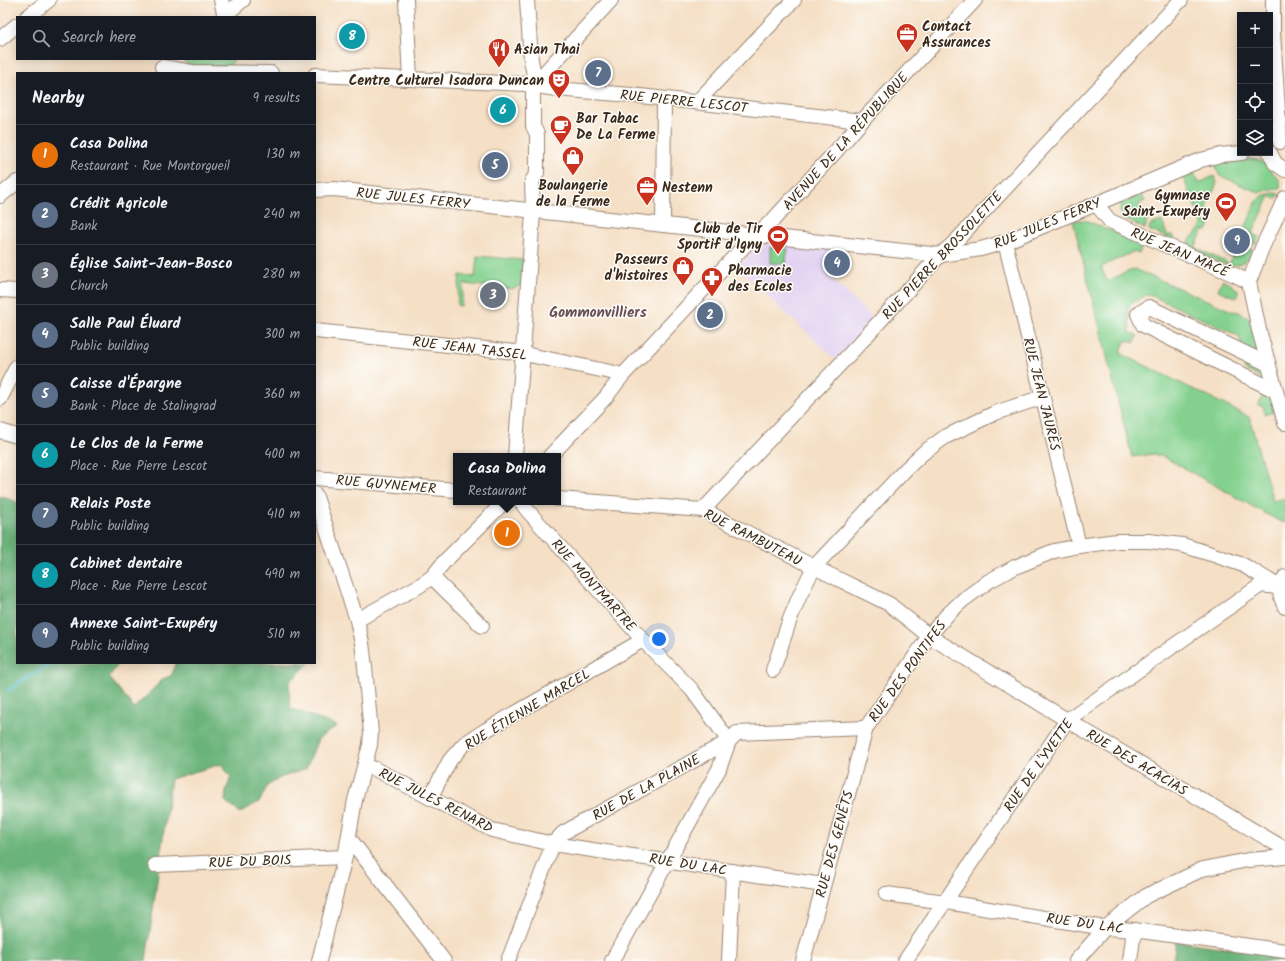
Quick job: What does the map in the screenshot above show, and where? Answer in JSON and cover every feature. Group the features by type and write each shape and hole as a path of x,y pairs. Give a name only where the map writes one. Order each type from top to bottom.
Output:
{"street":[{"path":"29,16 49,0"},
{"path":"221,0 224,16 243,0"},
{"path":"406,0 410,78"},
{"path":"527,0 531,60 536,85"},
{"path":"515,453 523,354 527,257 533,212 532,181 537,173 537,134 533,126 533,92 536,85 548,69 611,0"},
{"path":"697,102 794,0"},
{"name":"AVENUE DE LA RÉPUBLIQUE","path":"553,453 606,397 622,376 772,220 862,121 976,0"},
{"name":"RUE PIERRE BROSSOLETTE","path":"703,510 849,356 940,256 1181,0"},
{"path":"1273,0 1273,33 1278,107 1278,145"},
{"path":"0,39 16,26"},
{"path":"198,72 239,65 267,72"},
{"path":"163,66 188,72"},
{"name":"RUE PIERRE LESCOT","path":"316,75 410,78 536,85 556,89 631,95 862,121"},
{"path":"663,225 664,99"},
{"name":"RUE JULES FERRY","path":"316,190 334,189 511,212 533,212 663,225 940,256 1005,242 1201,160 1221,155 1237,153"},
{"path":"1272,156 1275,163 1284,172"},
{"path":"0,196 16,183"},
{"path":"1285,198 1262,248 1249,282 1259,330 1285,423"},
{"name":"RUE JEAN MACÉ","path":"1096,204 1110,221 1249,282"},
{"name":"RUE JEAN JAURÈS","path":"1005,242 1079,546"},
{"path":"0,290 16,291"},
{"path":"1268,364 1149,307 1138,314 1143,325 1276,391"},
{"name":"RUE JEAN TASSEL","path":"316,331 523,354 615,373 622,376"},
{"path":"0,399 16,368"},
{"path":"773,670 790,619 814,567 923,453 945,437 974,423 1043,397"},
{"path":"0,431 16,436"},
{"name":"RUE GUYNEMER","path":"316,478 453,490"},
{"path":"316,497 357,620 365,667 371,733 365,766 355,800 345,857 319,961"},
{"name":"RUE RAMBUTEAU","path":"561,499 703,510 889,604 929,636"},
{"path":"357,620 419,586 432,576 444,562 502,505"},
{"name":"RUE MONTMARTRE","path":"523,505 643,640 692,690 729,741"},
{"name":"RUE DES PONTIFES","path":"866,728 929,636 947,615 989,581 1015,567 1054,551 1117,541 1150,541 1182,545 1243,565 1283,584"},
{"path":"432,576 482,626"},
{"path":"1283,584 1280,596 1285,607"},
{"name":"RUE DE L'YVETTE","path":"906,961 1067,720 1261,585 1283,584"},
{"name":"RUE DES ACACIAS","path":"929,636 1067,720 1285,849"},
{"name":"RUE ÉTIENNE MARCEL","path":"430,798 450,760 464,744 643,640"},
{"name":"RUE DE LA PLAINE","path":"508,961 553,844 563,833 729,741 737,733 866,728"},
{"name":"RUE DES GENÊTS","path":"802,961 866,728"},
{"path":"612,961 719,769 729,741"},
{"name":"RUE JULES RENARD","path":"365,766 375,769 492,830 553,844"},
{"path":"349,838 444,961"},
{"name":"RUE DU LAC","path":"553,844 823,885"},
{"name":"RUE DU BOIS","path":"155,865 345,857"},
{"path":"1076,961 1105,928 1146,896 1203,869 1248,860 1285,857"},
{"path":"729,961 734,871"},
{"name":"RUE DU LAC","path":"886,894 946,902 1105,928 1134,930 1285,951"},
{"path":"1130,961 1134,930"}],"shaded area":[{"path":"765,243 832,250 830,277 874,319 836,360 737,267 753,250"}],"green space":[{"path":"184,60 233,60 229,66 190,65 186,64"},
{"path":"1250,159 1264,163 1278,178 1280,182 1280,189 1267,190 1259,193 1219,175 1215,163 1225,160"},
{"path":"1193,171 1199,183 1214,176 1217,183 1206,208 1210,210 1204,222 1210,224 1207,231 1203,230 1195,248 1227,262 1226,265 1187,248 1189,241 1199,230 1202,223 1182,175"},
{"path":"1274,193 1279,194 1276,199 1270,196 1252,234 1259,237 1256,244 1244,239 1245,237 1242,235 1257,201 1264,195"},
{"path":"1138,196 1142,196 1145,201 1139,204 1147,222 1145,229 1124,219 1120,211 1120,206 1123,202"},
{"path":"1073,221 1088,221 1143,245 1139,254 1133,252 1101,267 1107,281 1134,269 1232,311 1237,311 1249,318 1259,355 1242,347 1239,336 1148,294 1128,306 1130,332 1138,336 1134,343 1126,340 1120,353 1249,417 1273,501 1285,498 1285,523 1164,457 1153,454 1132,457"},
{"path":"1162,221 1167,235 1172,235 1175,241 1149,230 1150,225"},
{"path":"1238,243 1253,250 1244,262 1229,265"},
{"name":"Club de Tir Sportif d'Igny","path":"770,247 788,249 785,264 770,263"},
{"path":"477,256 523,260 522,285 512,289 464,284 461,306 457,305 460,275 475,277"},
{"path":"1222,280 1232,285 1239,291 1236,298 1218,290"},
{"path":"1250,360 1263,366 1266,380 1245,370 1244,364"},
{"path":"1265,393 1271,397 1275,412 1265,414 1263,407 1258,405"},
{"path":"0,496 16,502 16,664 118,664 109,677 134,708 163,679 172,675 176,664 308,664 289,683 290,708 337,726 318,739 306,769 282,777 267,786 260,801 240,813 225,801 226,791 231,777 221,764 171,779 146,961 0,961"},
{"path":"1176,941 1285,956 1285,961 1173,961"}],"waterway":[{"path":"9,690 39,670 51,664"}],"place":[{"name":"Cabinet dentaire","path":"352,36"},
{"name":"Contact Assurances","path":"907,54"},
{"name":"Asian Thai","path":"499,68"},
{"name":"Relais Poste","path":"598,73"},
{"name":"Centre Culturel Isadora Duncan","path":"559,100"},
{"name":"Le Clos de la Ferme","path":"503,110"},
{"name":"Bar Tabac De La Ferme","path":"561,146"},
{"name":"Caisse d'Épargne","path":"495,165"},
{"name":"Boulangerie de la Ferme","path":"573,176"},
{"name":"Nestenn","path":"647,206"},
{"name":"Gymnase Saint-Exupéry","path":"1226,222"},
{"name":"Annexe Saint-Exupéry","path":"1237,241"},
{"name":"Club de Tir Sportif d'Igny","path":"778,256"},
{"name":"Salle Paul Éluard","path":"837,263"},
{"name":"Passeurs d'histoires","path":"683,286"},
{"name":"Église Saint-Jean-Bosco","path":"493,295"},
{"name":"Pharmacie des Ecoles","path":"712,298"},
{"name":"Crédit Agricole","path":"710,315"},
{"name":"Casa Dolina","path":"507,533"}],"district":[{"name":"Gommonvilliers","path":"598,312"}]}
